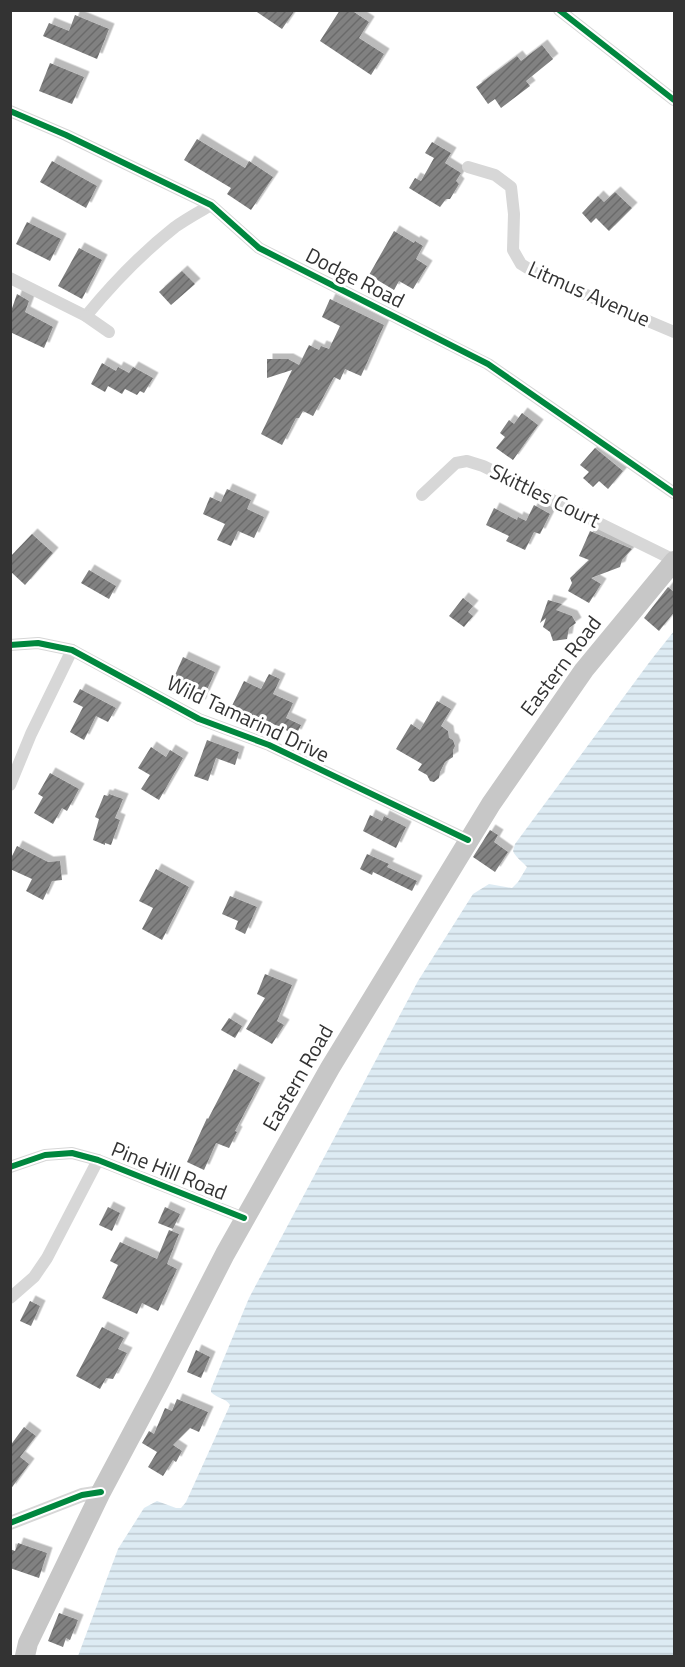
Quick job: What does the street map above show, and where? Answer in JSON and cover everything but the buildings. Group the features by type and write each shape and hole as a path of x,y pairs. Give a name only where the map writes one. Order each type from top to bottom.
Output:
{"highway":[{"name":"Eastern Road","path":"25,1656 28,1643 101,1492 244,1218 330,1068 491,804 584,670 675,560"}],"street":[{"path":"559,10 675,100"},
{"name":"Dodge Road","path":"10,111 66,135 211,205 259,248 488,364 675,493"},
{"name":"Litmus Avenue","path":"468,168 495,175 511,187 514,214 513,250 521,264 537,274 675,332"},
{"path":"86,316 140,256 177,226 211,205"},
{"path":"10,278 86,316 109,332"},
{"name":"Skittles Court","path":"422,495 456,463 467,461 483,466 675,560"},
{"name":"Wild Tamarind Drive","path":"10,645 38,643 72,650 199,719 269,746 468,840"},
{"path":"10,785 31,734 72,650"},
{"name":"Pine Hill Road","path":"10,1167 45,1155 72,1154 98,1160 244,1218"},
{"name":"Pine Hill Road","path":"10,1298 34,1277 47,1258 98,1160"},
{"path":"10,1523 82,1495 101,1492"}],"shaded area":[{"path":"674,631 674,1656 78,1656 118,1549 144,1508 157,1501 181,1508 186,1502 230,1405 213,1394 211,1389 249,1298 418,981 473,894 489,884 512,888 518,882 527,867 514,853 515,844"}],"cycle path":[{"path":"559,10 674,100"},
{"path":"10,111 66,135 211,205 259,248 488,364 674,493"},
{"path":"10,645 38,643 72,650 199,719 269,745 468,840"},
{"path":"10,1167 45,1155 72,1153 98,1160 244,1218"},
{"path":"10,1523 82,1495 101,1492"}]}
